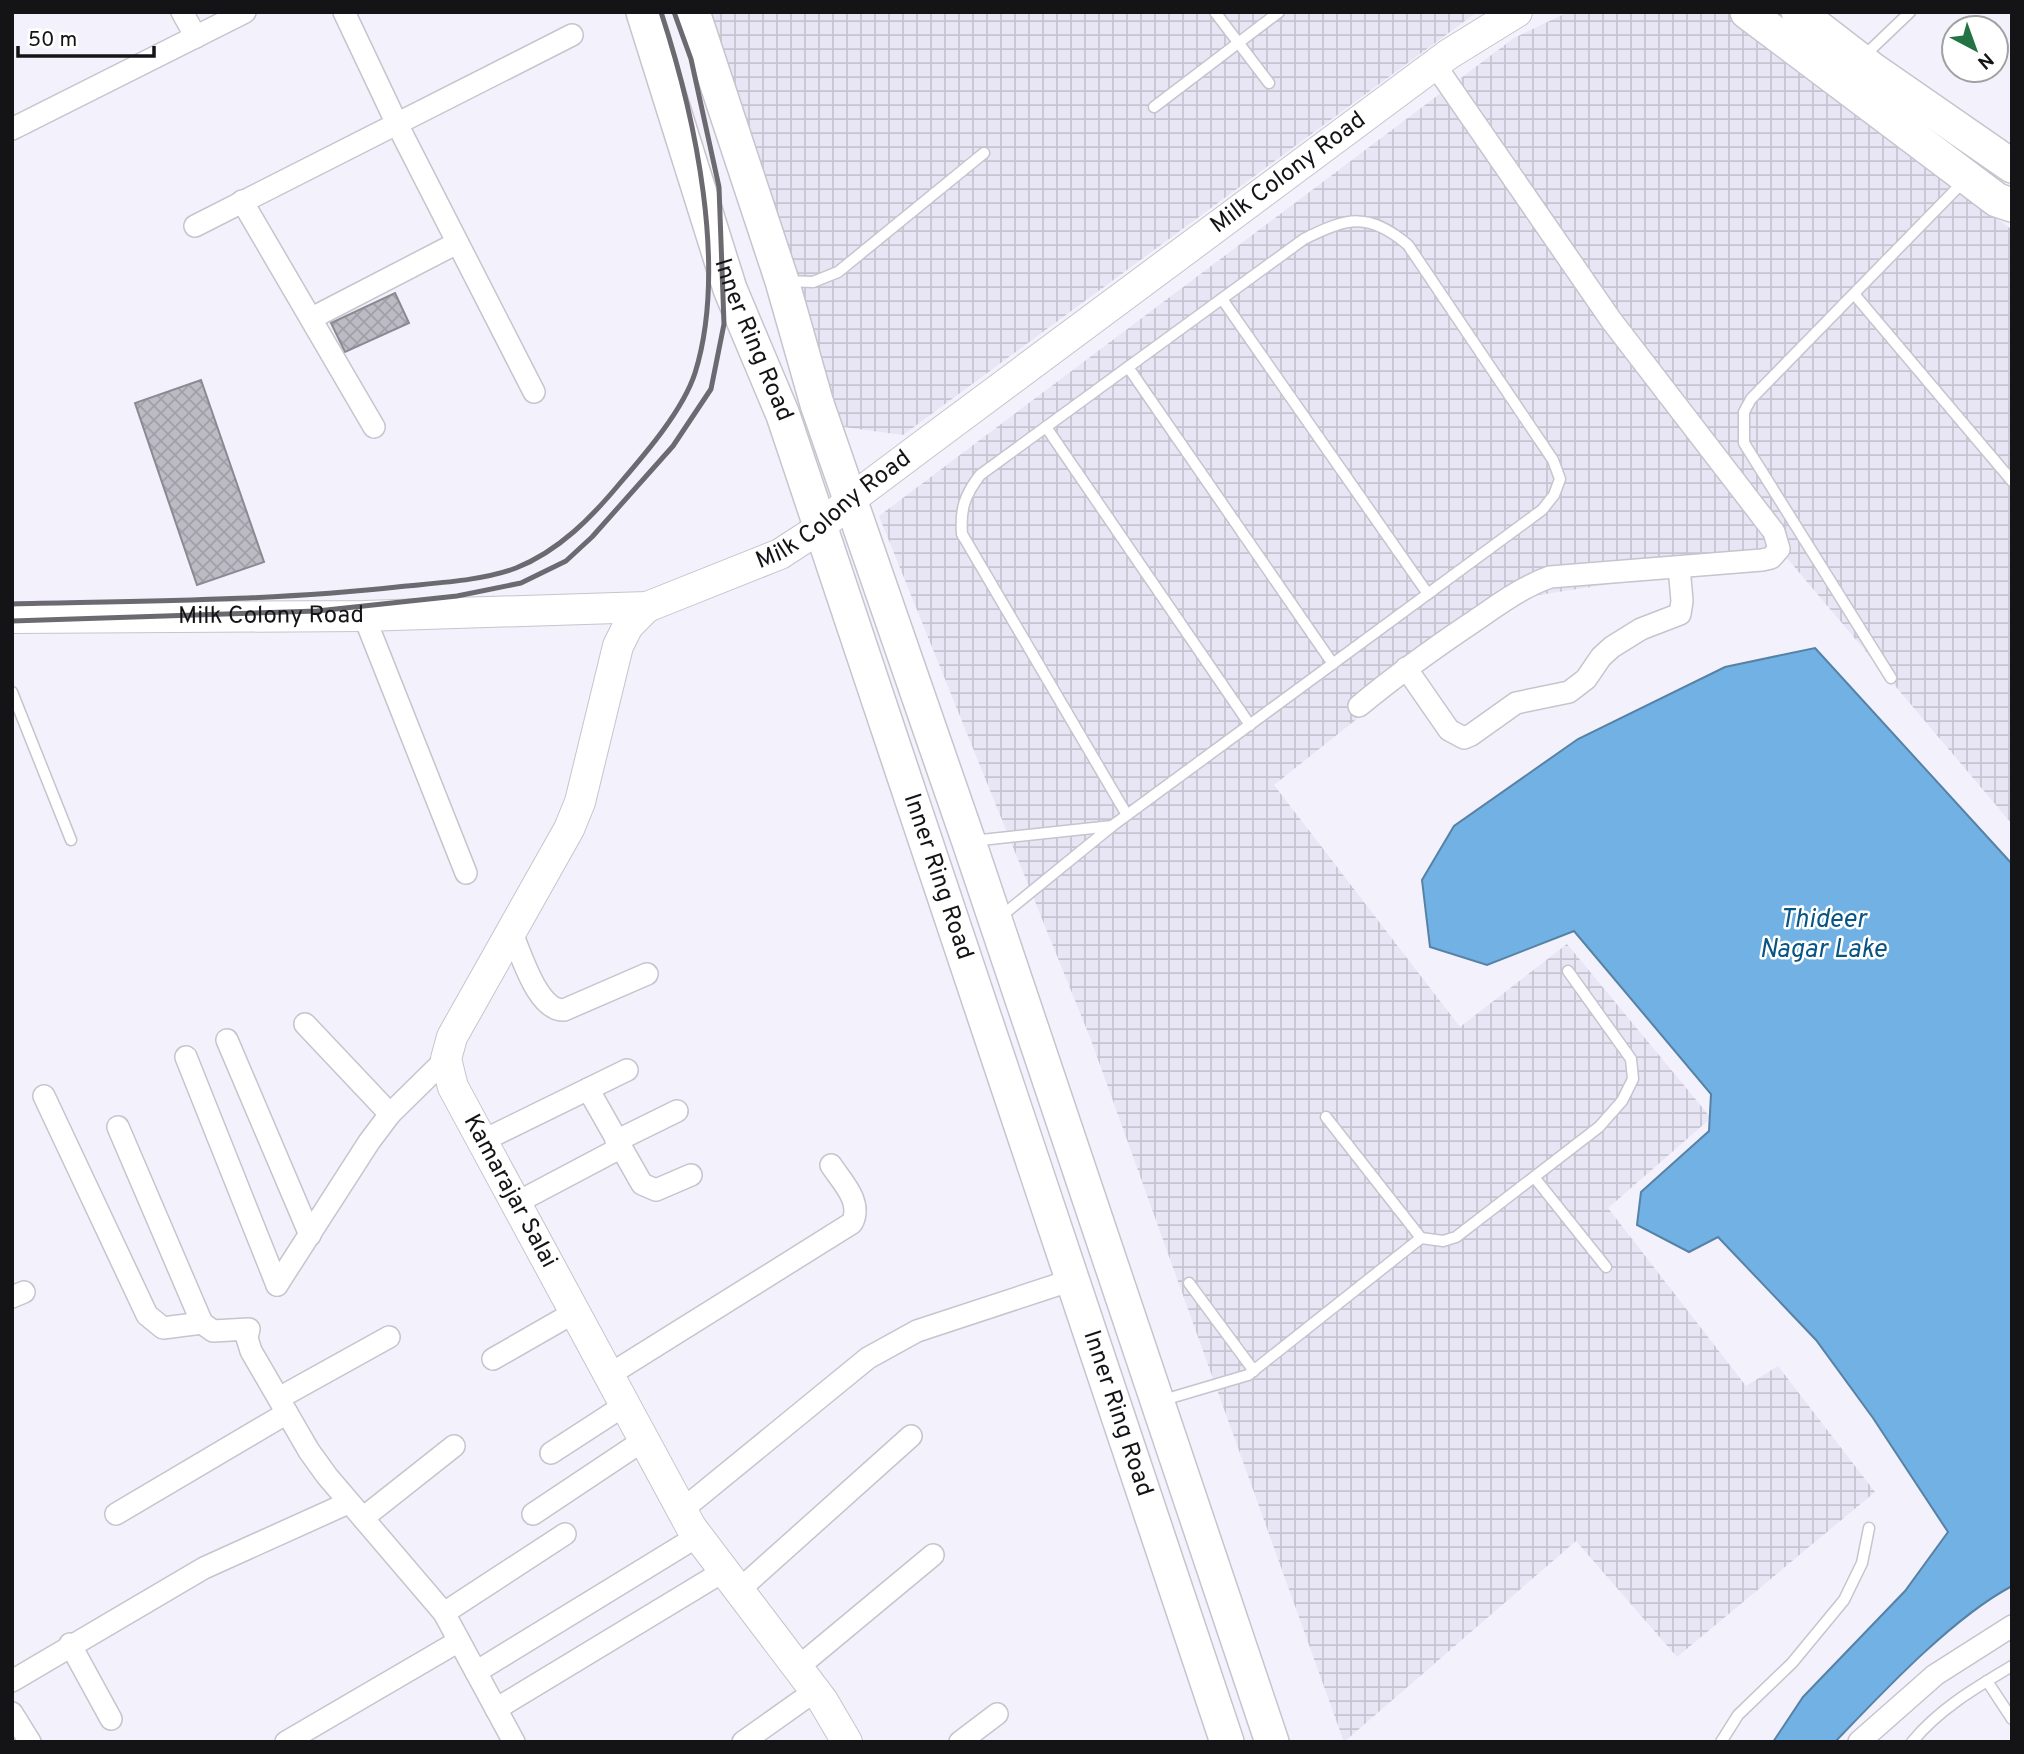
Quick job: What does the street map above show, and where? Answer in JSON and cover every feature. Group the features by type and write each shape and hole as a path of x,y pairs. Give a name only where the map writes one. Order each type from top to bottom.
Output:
{"main road":[{"name":"Inner Ring Road","path":"643,12 730,289 783,415 1227,1742"},
{"name":"Inner Ring Road","path":"693,12 782,281 817,404 969,842 1272,1742"},
{"name":"Milk Colony Road","path":"12,618 364,616 647,607 780,554 820,528 850,500 1435,65 1517,12"},
{"path":"1747,12 1997,200 2012,205"},
{"path":"1800,13 1860,60 2012,166"},
{"path":"446,1059 452,1037 569,829 580,802 618,646 628,626 647,607"},
{"name":"Kamarajar Salai","path":"446,1059 453,1087 682,1510 698,1536 806,1679 837,1738"}],"street":[{"path":"183,12 196,37"},
{"path":"12,129 246,12"},
{"path":"344,12 397,124 534,392"},
{"path":"195,226 572,35"},
{"path":"1359,705 1406,668 1510,596 1538,582 1550,578 1771,558 1779,549 1779,541 1611,320 1435,65"},
{"path":"243,201 374,428"},
{"path":"312,318 457,243"},
{"path":"1406,668 1449,730 1464,738 1527,699 1569,692 1586,679 1612,647 1641,629 1680,614 1682,601 1679,567"},
{"path":"364,616 466,873"},
{"path":"511,931 543,1002 556,1010 564,1010 647,974"},
{"path":"305,1024 390,1114"},
{"path":"228,1040 310,1235"},
{"path":"186,1057 277,1285 369,1142 390,1114 446,1059"},
{"path":"482,1141 627,1070"},
{"path":"588,1089 636,1177 649,1189 656,1190 691,1175"},
{"path":"44,1096 147,1315 163,1328 202,1323"},
{"path":"516,1203 677,1111"},
{"path":"118,1126 202,1323 214,1331 249,1329 247,1338 251,1351 309,1451 444,1613 514,1742"},
{"path":"609,1375 852,1223 857,1214 856,1204 831,1165"},
{"path":"682,1510 868,1358 895,1341 1072,1280"},
{"path":"494,1359 575,1312"},
{"path":"116,1514 389,1336"},
{"path":"551,1453 625,1405"},
{"path":"496,1709 732,1580 911,1436"},
{"path":"533,1514 644,1440"},
{"path":"12,1681 70,1644 204,1568 356,1510 454,1446"},
{"path":"444,1613 565,1534"},
{"path":"476,1672 698,1536"},
{"path":"743,1742 933,1555"},
{"path":"1859,1742 1935,1675 2012,1626"},
{"path":"286,1742 459,1641"},
{"path":"70,1644 111,1719"},
{"path":"12,1713 30,1742"},
{"path":"960,1742 998,1714"}],"lane":[{"path":"1215,12 1269,83"},
{"path":"1154,107 1279,12"},
{"path":"1860,60 1910,12"},
{"path":"782,281 813,282 838,272 984,153"},
{"path":"1891,678 1744,443 1744,412 1751,399 1969,177"},
{"path":"995,922 1112,826 1250,725 1542,510 1554,495 1560,479 1553,460 1408,245 1390,230 1364,220 1335,223 1304,239 980,475 967,492 961,510 962,534 1127,815"},
{"path":"1854,294 2012,481"},
{"path":"1222,299 1428,594"},
{"path":"1128,368 1333,664"},
{"path":"1046,427 1250,725"},
{"path":"12,692 71,840"},
{"path":"969,842 1112,826"},
{"path":"1326,1117 1421,1238 1443,1241 1456,1237 1599,1127 1622,1101 1633,1079 1631,1059 1568,971"},
{"path":"1534,1177 1606,1267"},
{"path":"1158,1402 1254,1371 1421,1238"},
{"path":"1189,1283 1254,1371"},
{"path":"1721,1742 1738,1715 1792,1663 1843,1600 1862,1563 1869,1528"},
{"path":"1912,1742 1926,1725 1953,1703 2012,1666"},
{"path":"1987,1681 2012,1718"}],"shaded area":[{"path":"706,12 1477,12 903,435 843,427"},
{"path":"1568,12 1730,12 2012,230 2012,824 1786,557 1506,600 1274,785 1460,1027 1567,944 1711,1118 1608,1208 1746,1386 1778,1366 1875,1492 1677,1657 1576,1541 1344,1742 1091,1040 879,516 1514,38"}],"water":[{"name":"Thideer Nagar Lake","path":"1815,648 2012,864 2012,1586 1942,1636 1835,1742 1773,1742 1803,1697 1905,1591 1948,1532 1873,1418 1816,1340 1718,1237 1689,1252 1637,1225 1641,1192 1709,1131 1711,1094 1574,931 1487,965 1430,947 1422,880 1454,826 1578,739 1725,667"}],"building":[{"path":"395,293 409,323 345,352 331,323"},
{"path":"201,380 264,562 197,585 135,403"}],"railway":[{"path":"12,604 253,598 457,581 516,568 532,561 574,532 610,495 673,416 695,373 704,331 708,240 703,192 685,97 661,12"},
{"path":"12,621 317,611 457,596 521,583 566,561 592,537 673,446 711,389 724,324 719,187 691,59 674,12"}]}
